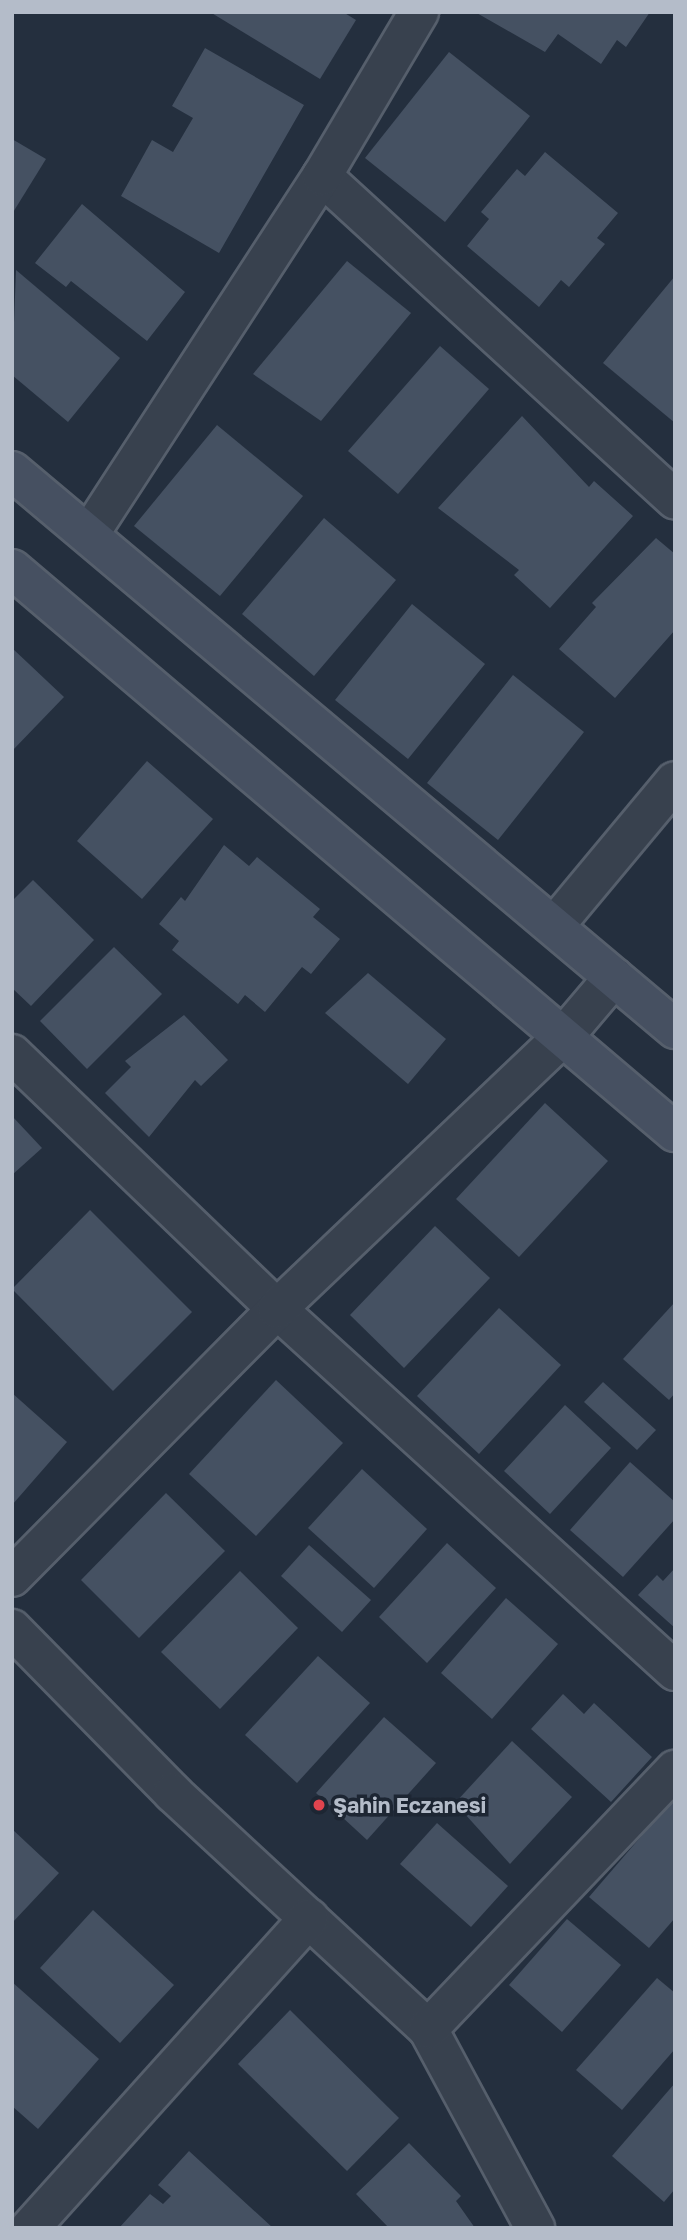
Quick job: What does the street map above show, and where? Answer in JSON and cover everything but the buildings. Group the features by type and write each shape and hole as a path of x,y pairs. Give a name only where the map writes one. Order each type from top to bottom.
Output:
{"street":[{"path":"90,533 322,176 419,12"},
{"path":"322,176 675,500"},
{"path":"12,471 90,533 675,1028"},
{"path":"15,576 675,1132"},
{"path":"555,925 675,780"},
{"path":"12,1577 277,1309 564,1036 614,977"},
{"path":"12,1054 277,1309 675,1671"},
{"path":"12,1629 173,1793 428,2029 535,2228"},
{"path":"428,2029 675,1770"},
{"path":"30,2228 309,1918"}],"place":[{"name":"Şahin Eczanesi","path":"319,1805"}]}
